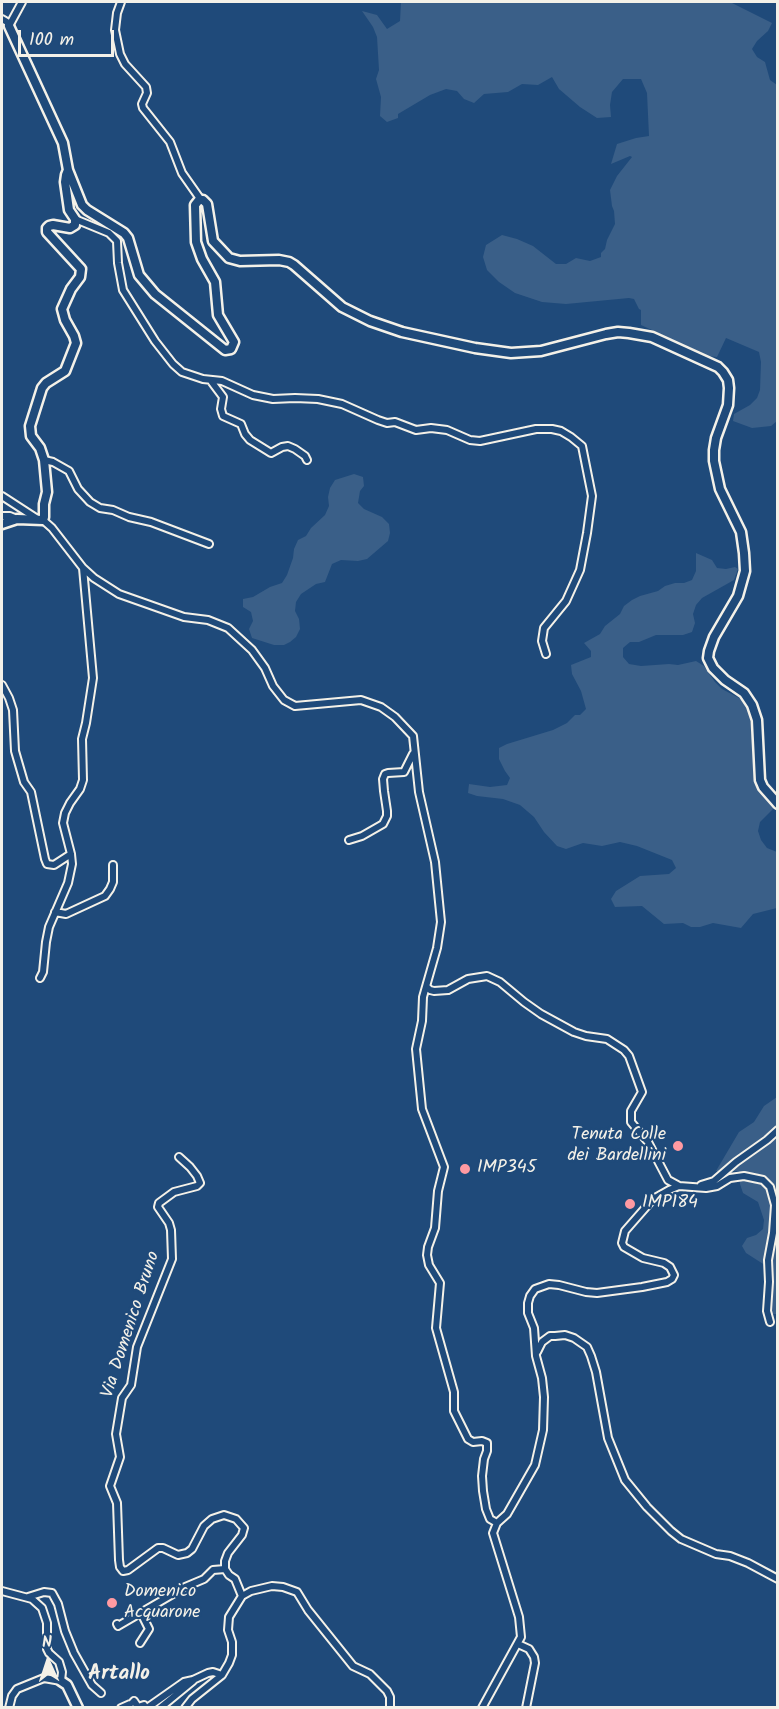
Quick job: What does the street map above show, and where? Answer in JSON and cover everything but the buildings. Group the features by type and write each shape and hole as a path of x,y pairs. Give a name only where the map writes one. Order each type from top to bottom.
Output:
{"street":[{"path":"9,26 22,2"},
{"path":"121,2 115,30 120,54 125,64 146,87 147,93 142,104 143,108 170,142 182,173 201,200 207,204 213,241 229,258 240,261 289,262 342,307 370,321 402,332 475,348 511,353 541,351 606,334 629,333 652,337 717,367 723,372 728,380 728,405 716,438 714,461 720,489 741,532 744,571 738,596 714,637 708,658 713,668 725,680 744,693 752,705 757,720 760,780 777,804"},
{"path":"2,19 9,26 63,143 68,170 82,205 124,233 128,238 139,275 155,294 223,349 229,350 234,342 218,315 215,282 202,259 196,242 195,205 201,200"},
{"path":"41,520 44,517 47,492 44,460 40,448 31,436 30,426 42,388 65,371 71,359 76,343 62,309 71,289 82,273 79,265 48,234 47,228 53,225 70,228 75,225 75,219 69,210 67,201 65,182 68,170"},
{"path":"75,219 109,233 117,242 123,290 138,316 173,364 182,372 211,381 222,381 253,395 273,399 318,399 342,404 387,423 395,422 416,430 431,428 447,430 470,440 480,441 537,429 552,429 561,431 582,446 592,496 591,508 580,570 566,601 544,628 542,641 546,654"},
{"path":"211,381 223,397 221,409 223,416 241,424 250,440 271,453 282,447 295,448 307,460"},
{"path":"44,460 69,471 78,489 90,502 100,508 151,522 209,544"},
{"path":"2,496 52,528 83,568 119,594 184,617 208,621 228,628 252,650 284,700 295,706 361,700 381,707 395,717 413,736 419,792 434,854 441,922 437,948 423,997 422,1022 416,1049 422,1109 444,1167 438,1191 435,1228 427,1255 429,1265 438,1278 440,1288 436,1328 452,1380 454,1411 468,1439 487,1443 482,1476 483,1491 490,1519 497,1523"},
{"path":"2,516 16,519"},
{"path":"2,524 16,519 41,520"},
{"path":"40,978 43,972 49,927 70,876 72,864 63,823 65,813 83,780 82,739 93,678 83,568"},
{"path":"2,685 13,710 15,751 24,782 31,792 47,864 54,864 71,854"},
{"path":"349,840 362,836 383,824 387,816 383,779 385,774 404,772 414,754"},
{"path":"55,912 66,914 105,896 113,882 113,866"},
{"path":"427,987 434,991 448,990 468,979 487,976 500,982 524,1002 574,1032 607,1039 624,1050 629,1056 642,1092 631,1111 631,1122 648,1142 668,1180 679,1186"},
{"path":"696,1187 714,1181 777,1130"},
{"name":"Via Domenico Bruno","path":"179,1157 190,1167 200,1183 197,1186 174,1192 159,1203 158,1207 171,1230 172,1259 137,1347 131,1385 120,1403 116,1434 120,1457 110,1486 117,1503 118,1560 120,1567 128,1570 158,1548 167,1549 178,1555 187,1553 204,1526 216,1517 224,1515 236,1519 244,1528 242,1535 228,1553 225,1569"},
{"path":"482,1707 521,1637 521,1626 493,1533 497,1523 507,1514 535,1465 543,1430 542,1378 536,1356 535,1335 528,1313 530,1296 535,1289 549,1284 597,1293 659,1284 672,1279 673,1271 664,1263 643,1258 624,1247 622,1243 626,1231 653,1199 669,1190 679,1186 717,1186 736,1176 764,1180 770,1188 775,1205 768,1260 767,1311 770,1322"},
{"path":"536,1356 539,1346 550,1336 565,1335 574,1338 586,1347 596,1372 608,1438 625,1480 633,1491 658,1519 681,1539 716,1554 730,1556 748,1563 777,1579"},
{"path":"117,1625 204,1579 213,1570 225,1569 235,1579 242,1596"},
{"path":"185,1707 222,1675 232,1655 232,1642 228,1630 229,1617 242,1596 251,1591 272,1586 293,1590 354,1666 370,1674 387,1691 390,1696 390,1707"},
{"path":"2,1591 28,1597 39,1604 47,1623 47,1649 61,1666 61,1681"},
{"path":"28,1597 44,1592 52,1593 61,1611 65,1630 86,1674 92,1685 101,1693"},
{"path":"140,1643 149,1629 144,1612"},
{"path":"518,1644 529,1649 535,1663 526,1707"},
{"path":"160,1707 193,1680 207,1673 222,1675"},
{"path":"9,1707 15,1691 44,1678 61,1681 67,1685 78,1707"},
{"path":"122,1707 134,1701 138,1707 144,1705 146,1707 184,1682 193,1680"}],"shaded area":[{"path":"401,2 730,2 772,23 752,49 757,57 765,62 770,80 777,85 777,421 771,426 752,428 733,421 734,414 757,398 760,390 759,352 726,338 717,357 708,356 641,325 641,310 634,299 566,304 542,302 515,293 487,270 483,257 486,245 502,235 533,246 556,264 566,264 576,258 590,261 601,257 615,224 610,190 617,176 632,157 611,164 617,144 649,136 647,93 641,79 623,79 612,92 611,117 597,118 580,107 559,89 552,77 538,85 522,84 508,92 484,94 474,103 464,99 457,91 446,89 430,95 398,114 398,118 387,122 380,116 381,97 376,79 379,70 377,37 362,11 377,15 387,29 400,21"},
{"path":"354,474 363,477 364,486 360,491 358,503 364,509 382,517 389,524 388,541 367,559 341,560 332,564 325,582 316,584 301,594 296,602 295,611 300,629 290,642 284,645 274,645 252,638 249,629 253,621 251,612 243,607 243,599 253,597 282,583 287,575 298,540 306,536 325,515 329,506 330,488 335,480"},
{"path":"696,553 712,560 717,568 735,567 738,569 734,580 702,598 696,605 692,632 683,635 656,635 639,642 630,642 623,648 623,657 629,664 641,666 678,665 696,661 704,666 722,689 746,704 750,712 756,785 774,808 760,822 758,831 767,848 777,852 777,908 753,914 741,928 713,923 700,927 691,927 683,923 664,924 642,906 615,907 611,899 616,891 640,876 669,874 676,868 672,860 620,842 602,846 583,843 566,849 557,846 534,817 520,805 503,799 468,793 469,784 490,787 507,785 510,778 499,759 499,748 553,730 567,723 575,715 580,715 586,709 581,691 572,674 571,665 591,657 591,651 584,643 600,634 605,626 632,600 658,591 665,586 692,580 696,571"},
{"path":"777,1097 778,1313 768,1314 771,1269 746,1253 742,1246 747,1238 763,1229 764,1220 758,1202 743,1193 739,1171 716,1171 739,1132 754,1122 764,1106"}],"place":[{"name":"Tenuta Colle dei Bardellini","path":"678,1146"},
{"name":"IMP345","path":"465,1169"},
{"name":"IMP184","path":"630,1204"},
{"name":"Domenico Acquarone","path":"112,1603"}],"district":[{"name":"Artallo","path":"119,1675"}]}
